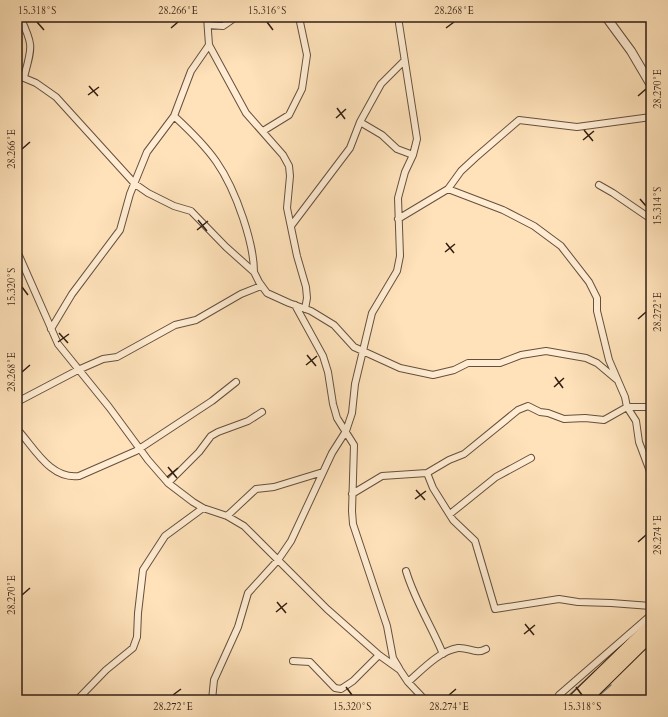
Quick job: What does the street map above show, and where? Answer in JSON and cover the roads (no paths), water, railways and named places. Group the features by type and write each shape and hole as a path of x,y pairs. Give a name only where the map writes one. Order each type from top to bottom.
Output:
{"main road":[{"path":"573,700 651,624"},
{"path":"586,700 651,636"}],"street":[{"path":"20,17 31,39 31,51 24,77"},
{"path":"207,17 209,45 246,112 283,155 289,166 290,176 287,208 306,287 307,298 305,309"},
{"path":"208,25 223,26 236,17"},
{"path":"263,130 289,115 302,89 307,55 300,22 302,17"},
{"path":"212,700 214,680 238,627 248,593 278,560 291,541 338,440 346,431 352,414 355,384 372,313 397,271 400,256 398,219 400,188 413,155 417,139 398,17"},
{"path":"606,17 631,51 651,85"},
{"path":"51,329 72,294 120,230 130,194 147,152 174,116 191,71 209,45"},
{"path":"291,226 350,148 360,122 381,84 404,61"},
{"path":"17,75 24,77 56,97 135,184 148,193 174,206 191,211 226,247 254,272 261,286 267,293 327,320 348,342 362,352 374,355 406,370 433,375 454,370 468,363 500,363 521,355 552,351 586,358 597,363 616,379"},
{"path":"174,116 205,145 228,179 248,234 254,257 254,272"},
{"path":"398,219 448,189 461,171 519,120 577,127 651,118"},
{"path":"360,122 382,135 397,148 413,155"},
{"path":"599,185 651,219"},
{"path":"448,189 503,210 526,222 561,246 594,289 602,336 616,379 625,397 627,407 636,421 639,442 651,474"},
{"path":"17,251 58,344 168,483 204,508 227,516 244,526 327,609 379,655 400,670"},
{"path":"17,402 78,370 103,359 117,357 175,325 196,320 241,294 261,286"},
{"path":"295,305 323,356 328,372 332,404 337,418 354,445 352,494 353,524 364,552 371,580 387,626 392,658 408,682 425,700"},
{"path":"17,429 46,464 71,477 79,476 139,448 212,401 236,382"},
{"path":"352,494 371,480 382,476 427,473 449,460 464,454 518,410 528,406 555,417 604,420 627,407 651,407"},
{"path":"168,483 199,452 211,436 248,421 262,412"},
{"path":"450,514 496,477 531,458"},
{"path":"227,516 256,489 274,487 323,472"},
{"path":"427,473 433,488 450,514 460,528 470,534 475,541 495,609 559,599 578,602 651,606"},
{"path":"77,700 106,670 133,648 137,637 143,570 165,536 204,508"},
{"path":"406,571 413,594 434,632 442,654"},
{"path":"559,695 651,615"},
{"path":"408,682 442,654 459,648 478,652 486,649"},
{"path":"293,661 310,662 335,688 341,689 357,677 379,655"}],"waterway":[{"path":"564,700 595,671"},
{"path":"594,700 611,685"}]}
